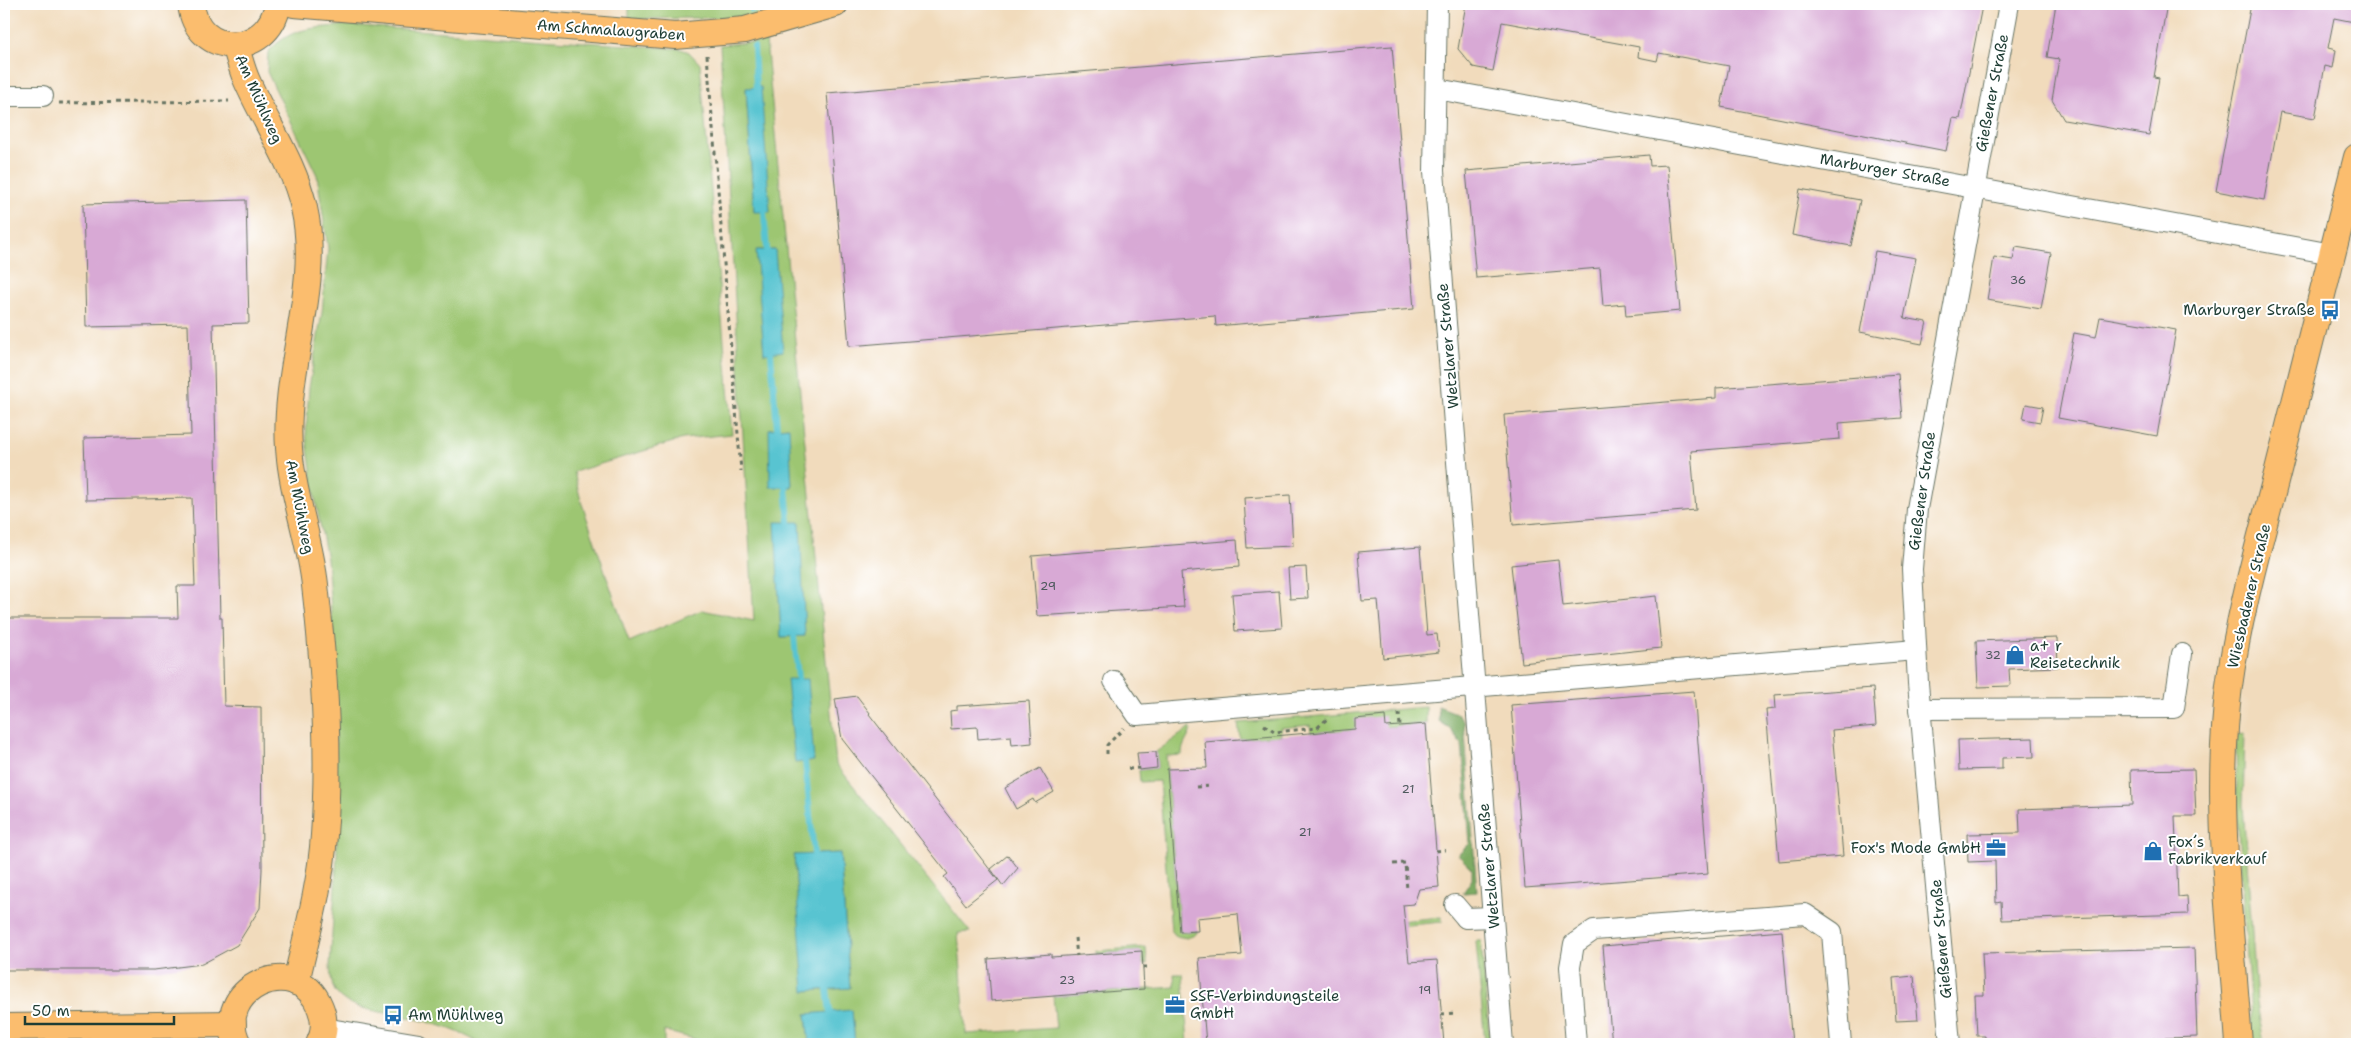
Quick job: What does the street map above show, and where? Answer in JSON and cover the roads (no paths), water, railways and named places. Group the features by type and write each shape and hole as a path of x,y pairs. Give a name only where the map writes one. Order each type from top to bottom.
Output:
{"main road":[{"path":"191,4 196,22 203,31 218,41 235,45 248,42 260,36 270,27 276,15 278,4"},
{"name":"Am Schmalaugraben","path":"294,4 675,36 705,35 745,30 835,4"},
{"name":"Am Mühlweg","path":"235,45 247,80 295,176 304,209 309,240 304,302 289,408 289,447 315,582 322,658 326,754 324,836 316,888 296,982"},
{"name":"Wiesbadener Straße","path":"2239,1044 2225,842 2224,762 2229,686 2239,632 2357,157"},
{"path":"4,1027 236,1034 239,1003 242,996 253,986 267,980 282,978 296,982 318,1000 323,1013 321,1036"}],"street":[{"name":"Wetzlarer Straße","path":"1437,4 1437,89 1434,171 1503,1044"},
{"name":"Gießener Straße","path":"1950,1044 1920,709 1912,569 1917,509 2009,4"},
{"name":"Marburger Straße","path":"1437,89 2332,254"},
{"path":"4,96 47,100"},
{"path":"1114,681 1137,715 1916,650"},
{"path":"1920,709 2174,708 2182,654"},
{"path":"1576,1044 1570,967 1574,944 1594,930 1805,914 1832,932 1842,1044"},
{"path":"1459,918 1493,917"},
{"path":"321,1036 420,1044"}],"water":[{"path":"761,87 770,212 754,212 746,88"},
{"path":"756,250 775,250 783,351 764,354"},
{"path":"789,427 792,487 770,487 769,429"},
{"path":"775,522 800,522 805,636 781,637"},
{"path":"787,679 808,679 814,761 795,763"},
{"path":"840,853 850,988 804,991 794,855"},
{"path":"852,1010 855,1044 809,1044 806,1014"}],"waterway":[{"path":"752,4 752,10"},
{"path":"754,47 756,87"},
{"path":"764,212 767,250"},
{"path":"771,353 777,428"},
{"path":"786,487 789,522"},
{"path":"794,636 798,679"},
{"path":"805,762 814,854"},
{"path":"827,989 830,1012"}],"place":[{"name":"Marburger Straße","path":"2330,310"},
{"name":"a+ r Reisetechnik","path":"2015,655"},
{"name":"Fox's Mode GmbH","path":"1996,848"},
{"name":"Fox´s Fabrikverkauf","path":"2153,851"},
{"name":"SSF-Verbindungsteile GmbH","path":"1175,1005"},
{"name":"Am Mühlweg","path":"393,1015"}]}
